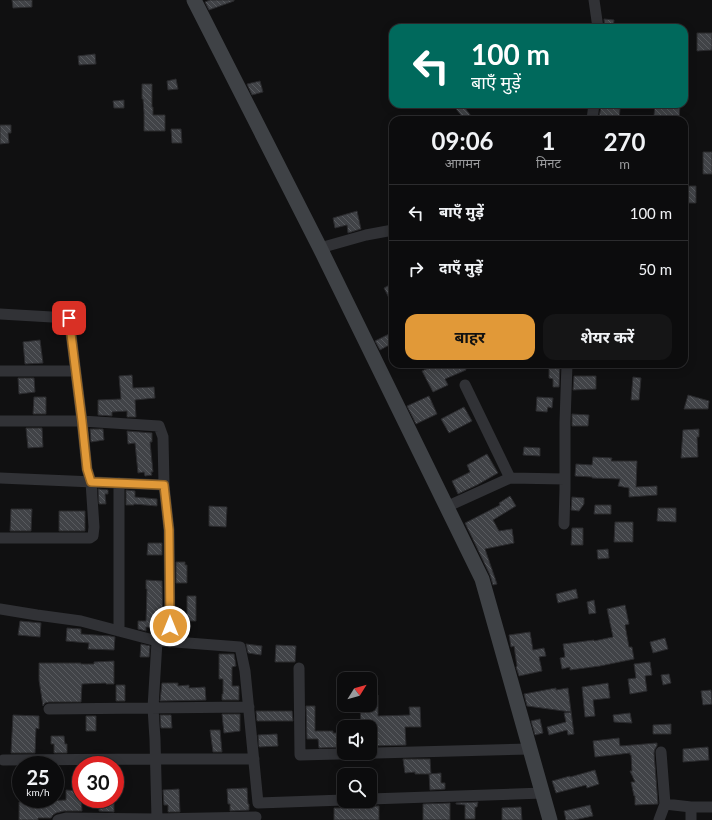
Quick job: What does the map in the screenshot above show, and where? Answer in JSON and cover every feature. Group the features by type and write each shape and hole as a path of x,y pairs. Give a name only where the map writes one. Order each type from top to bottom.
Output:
{"street":[{"path":"194,0 320,248 482,579 550,820"},
{"path":"594,0 597,24"},
{"path":"320,248 366,235 389,231"},
{"path":"0,314 69,318 87,469 91,482 94,527 93,536 90,538 0,538"},
{"path":"564,524 567,368"},
{"path":"0,371 75,371"},
{"path":"465,385 510,478"},
{"path":"0,420 82,421 159,426 163,437 164,485 169,530 170,642"},
{"path":"0,478 164,485"},
{"path":"446,507 510,478 565,479"},
{"path":"119,631 120,483"},
{"path":"0,609 81,621 157,641 240,647 245,671 254,759 258,803 256,819 66,818 58,820"},
{"path":"157,641 152,708 157,819"},
{"path":"299,668 300,755 530,749"},
{"path":"49,709 249,707"},
{"path":"659,820 665,804 661,752"},
{"path":"3,760 155,758 254,759"},
{"path":"377,799 543,793"},
{"path":"258,803 337,800"},
{"path":"665,804 691,807 712,807"},
{"path":"691,807 691,820"}],"building":[{"path":"12,0 32,0 32,7 13,8"},
{"path":"210,0 234,1 209,10 205,2"},
{"path":"604,19 614,20 614,24 605,24"},
{"path":"697,33 712,33 712,50 697,51"},
{"path":"95,54 96,64 79,65 78,56"},
{"path":"176,79 178,89 168,90 167,81"},
{"path":"260,81 263,92 252,95 247,84"},
{"path":"142,84 152,84 153,115 165,115 165,131 144,131"},
{"path":"124,100 124,108 114,108 113,101"},
{"path":"455,108 465,108 471,116 462,116"},
{"path":"601,108 620,109 619,116 599,116"},
{"path":"655,108 680,108 679,116 654,116"},
{"path":"0,125 11,125 11,133 8,133 9,143 0,144"},
{"path":"171,129 181,129 182,143 172,143"},
{"path":"703,152 712,152 712,174 703,174"},
{"path":"688,186 696,186 696,203 688,203"},
{"path":"357,211 361,229 348,233 347,225 335,228 333,218"},
{"path":"389,285 389,298 384,288"},
{"path":"389,334 389,345 380,350 375,341"},
{"path":"40,340 43,363 25,364 23,342"},
{"path":"428,368 465,368 466,370 445,379 448,385 433,392 422,371"},
{"path":"549,368 560,368 559,387 553,387 553,379 549,378"},
{"path":"132,375 133,388 154,387 155,398 135,400 136,417 127,417 127,411 112,412 112,416 98,415 98,400 121,399 119,376"},
{"path":"574,376 596,376 596,389 573,390"},
{"path":"633,377 641,378 639,400 631,400"},
{"path":"18,378 34,378 35,392 19,394"},
{"path":"688,395 709,401 708,409 684,409"},
{"path":"429,396 437,414 416,424 407,406"},
{"path":"34,397 46,397 46,414 33,414"},
{"path":"537,397 553,398 552,408 548,407 547,412 536,411"},
{"path":"464,407 472,421 449,433 441,419"},
{"path":"572,414 589,415 588,426 572,426"},
{"path":"26,428 42,428 43,447 28,448"},
{"path":"90,429 103,429 104,440 91,442"},
{"path":"699,429 699,437 697,437 698,457 681,458 683,430"},
{"path":"127,431 152,433 152,442 150,442 152,475 145,476 144,472 138,473 135,443 128,444"},
{"path":"524,447 540,448 540,456 523,455"},
{"path":"487,454 498,473 458,494 452,481 470,472 467,465"},
{"path":"593,457 612,458 611,461 637,461 636,487 657,486 657,495 629,497 629,488 618,486 620,479 575,476 576,464 592,465"},
{"path":"98,489 108,490 108,494 105,494 106,504 99,504"},
{"path":"126,490 135,491 135,497 157,499 157,506 134,504 126,505"},
{"path":"510,496 516,506 493,520 499,531 512,529 514,543 485,549 497,584 493,585 490,575 465,523 500,505 499,503"},
{"path":"572,497 584,498 584,504 579,511 571,510"},
{"path":"595,505 611,505 611,514 594,514"},
{"path":"209,506 227,507 226,527 209,526"},
{"path":"658,508 676,508 676,522 657,521"},
{"path":"11,509 32,509 31,531 10,531"},
{"path":"59,511 85,511 85,531 59,531"},
{"path":"615,522 633,522 633,542 614,542"},
{"path":"572,528 583,528 583,545 571,545"},
{"path":"148,543 162,543 162,555 147,555"},
{"path":"608,549 609,558 598,559 597,550"},
{"path":"176,562 185,562 185,565 187,565 187,583 176,583"},
{"path":"146,580 162,581 163,628 146,627 146,631 138,629 138,621 146,621"},
{"path":"576,589 578,598 558,603 556,594"},
{"path":"187,596 196,596 196,621 187,621"},
{"path":"594,600 596,613 589,614 587,602"},
{"path":"625,605 629,624 625,625 629,647 632,647 634,659 600,666 570,670 570,667 562,669 560,658 565,657 563,644 594,641 613,637 607,609"},
{"path":"20,621 41,623 40,637 18,635"},
{"path":"67,628 81,629 81,634 115,637 114,650 88,649 89,643 66,641"},
{"path":"530,632 533,650 544,648 546,656 539,657 542,671 519,676 516,667 514,646 511,647 509,635"},
{"path":"665,638 668,649 653,653 650,642"},
{"path":"141,644 150,646 149,657 140,657"},
{"path":"246,644 262,646 261,655 248,653"},
{"path":"276,645 296,646 295,662 275,662"},
{"path":"219,654 234,654 236,666 232,667 232,686 239,686 239,700 222,700 223,679 219,679"},
{"path":"114,661 114,684 82,684 81,702 49,702 45,703 43,706 39,680 39,663 94,664 94,662"},
{"path":"650,662 652,675 645,676 647,691 630,694 628,679 636,678 634,664"},
{"path":"669,674 671,683 663,685 661,675"},
{"path":"162,683 178,683 178,686 189,685 189,688 205,687 206,700 160,701"},
{"path":"608,683 610,698 593,700 595,716 585,717 582,687"},
{"path":"116,685 125,685 125,701 116,701"},
{"path":"556,688 556,690 568,688 574,734 568,735 567,730 549,735 547,727 566,722 564,713 571,712 527,706 524,694"},
{"path":"711,690 712,704 703,705 701,691"},
{"path":"377,695 378,716 410,715 409,707 420,707 421,727 405,727 406,745 377,746 377,720 361,720 360,712 377,712"},
{"path":"306,706 315,706 315,731 333,731 333,733 337,733 337,747 319,748 318,739 307,739"},
{"path":"256,711 292,711 293,721 257,721"},
{"path":"630,713 632,723 614,722 613,715"},
{"path":"222,714 240,714 240,731 224,733"},
{"path":"13,715 39,716 39,729 36,728 35,753 11,753"},
{"path":"160,715 171,715 172,728 161,728"},
{"path":"86,716 96,716 96,731 86,731"},
{"path":"540,719 543,733 535,735 531,721"},
{"path":"671,724 671,734 653,734 653,725"},
{"path":"210,730 220,730 222,752 213,752"},
{"path":"277,734 278,746 259,747 258,735"},
{"path":"51,736 64,736 65,744 67,744 67,753 54,753 54,744 51,744"},
{"path":"619,738 620,746 657,743 654,753 658,804 635,805 635,796 631,782 635,782 630,771 632,771 630,753 595,757 593,741"},
{"path":"708,747 709,760 683,762 683,749"},
{"path":"403,759 430,759 431,774 415,774 415,772 405,773"},
{"path":"595,770 599,784 587,788 586,785 556,793 552,781"},
{"path":"441,773 441,783 445,783 445,789 430,790 429,774"},
{"path":"247,788 249,810 230,811 227,789"},
{"path":"179,789 180,812 168,812 168,805 164,805 163,790"},
{"path":"66,790 72,790 72,808 82,808 82,811 64,811 56,813 51,818 38,818 38,820 19,820 19,808 64,808 64,800 66,800"},
{"path":"478,802 477,807 475,807 475,819 465,819 465,805 456,804 456,803"},
{"path":"450,803 450,820 423,820 423,804"},
{"path":"590,805 593,816 566,820 564,811"},
{"path":"377,806 379,806 379,820 334,820 334,808 377,808"},
{"path":"521,807 522,820 502,820 502,808"},
{"path":"99,808 114,808 114,812 99,811"}],"route":[{"path":"69,318 87,469 91,482 164,485 169,530 170,626"}]}
